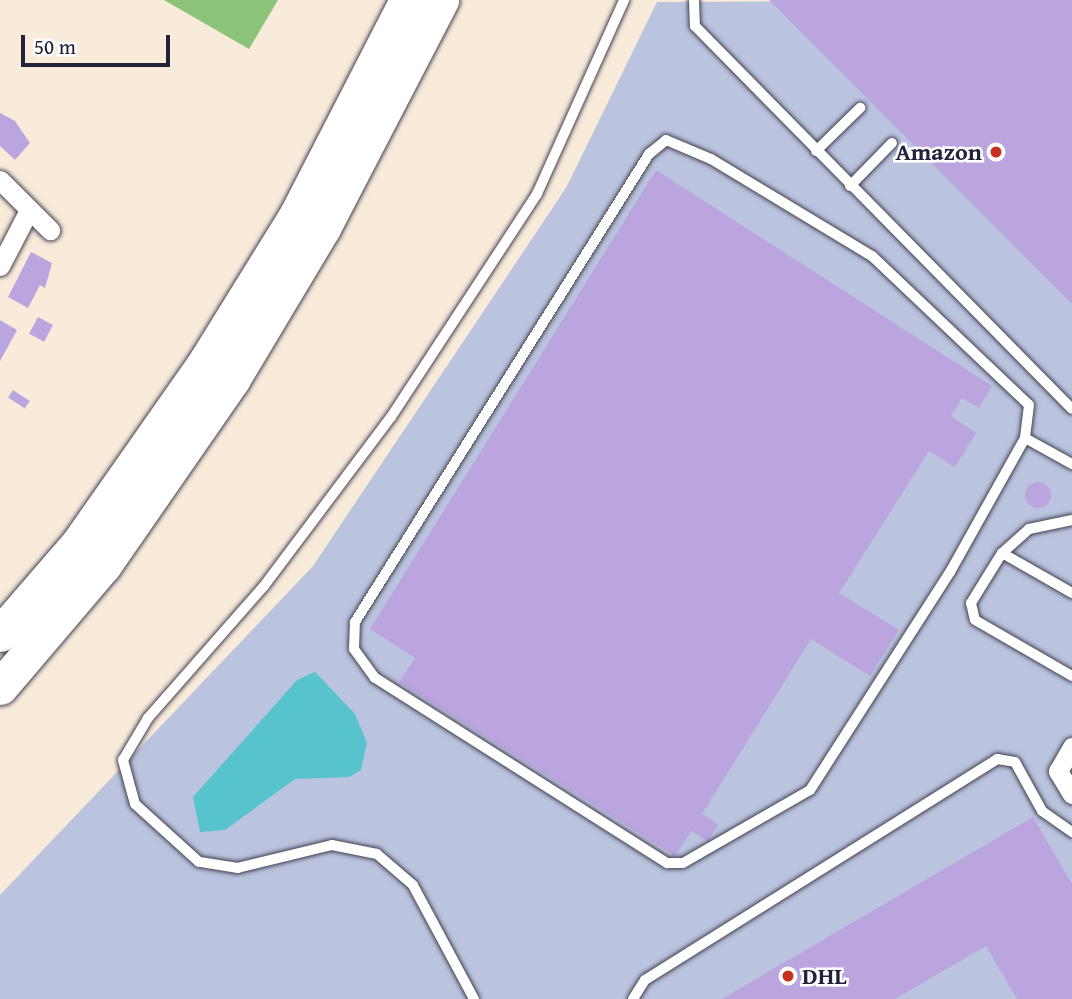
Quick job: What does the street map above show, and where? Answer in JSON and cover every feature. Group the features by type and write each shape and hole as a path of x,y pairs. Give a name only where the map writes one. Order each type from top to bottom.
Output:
{"highway":[{"path":"0,634 78,544 206,361 296,216 407,0"},
{"path":"0,687 104,565 232,380 323,228 441,0"}],"street":[{"path":"0,180 50,230"},
{"path":"0,266 29,210"},
{"path":"1072,747 1058,771 1072,794"}],"lane":[{"path":"694,0 695,26 849,187 1072,409"},
{"path":"474,999 413,885 377,854 332,845 238,869 199,862 135,804 123,760 148,718 264,586 391,417 537,194 622,3"},
{"path":"816,151 860,108"},
{"path":"666,140 722,166 899,278 1029,405 1026,438 950,572 810,790 683,863 667,863 375,678 354,649 355,622 649,154 666,140"},
{"path":"849,187 892,143"},
{"path":"1026,438 1072,464"},
{"path":"1072,520 1029,529 1002,554 971,603 975,620 1072,676"},
{"path":"1002,554 1072,593"},
{"path":"633,999 645,980 997,759 1015,762 1041,811 1072,832"}],"shaded area":[{"path":"1072,0 1072,999 0,999 0,895 313,566 566,188 657,2"}],"green space":[{"path":"164,0 278,0 249,49"}],"water":[{"path":"315,672 355,714 367,743 361,770 349,777 295,779 225,830 200,832 193,797 297,680"}],"building":[{"name":"Amazon","path":"769,0 1072,0 1072,304"},
{"path":"0,113 15,121 30,143 15,160 0,146"},
{"path":"656,170 992,386 979,408 962,398 951,416 976,433 955,467 929,451 839,593 899,630 870,676 811,639 702,814 718,824 708,841 691,831 675,856 399,682 415,658 370,629"},
{"path":"31,252 52,263 45,288 40,285 28,308 8,297"},
{"path":"38,317 53,325 44,342 29,334"},
{"path":"0,320 17,330 0,361"},
{"path":"13,390 30,401 25,408 8,398"},
{"path":"1038,482 1047,486 1051,495 1047,504 1038,508 1029,504 1025,495 1029,486"},
{"path":"1033,817 1072,884 1072,999 1017,999 986,946 895,999 722,999"}],"place":[{"name":"Amazon","path":"996,152"},
{"name":"DHL","path":"788,976"}]}
